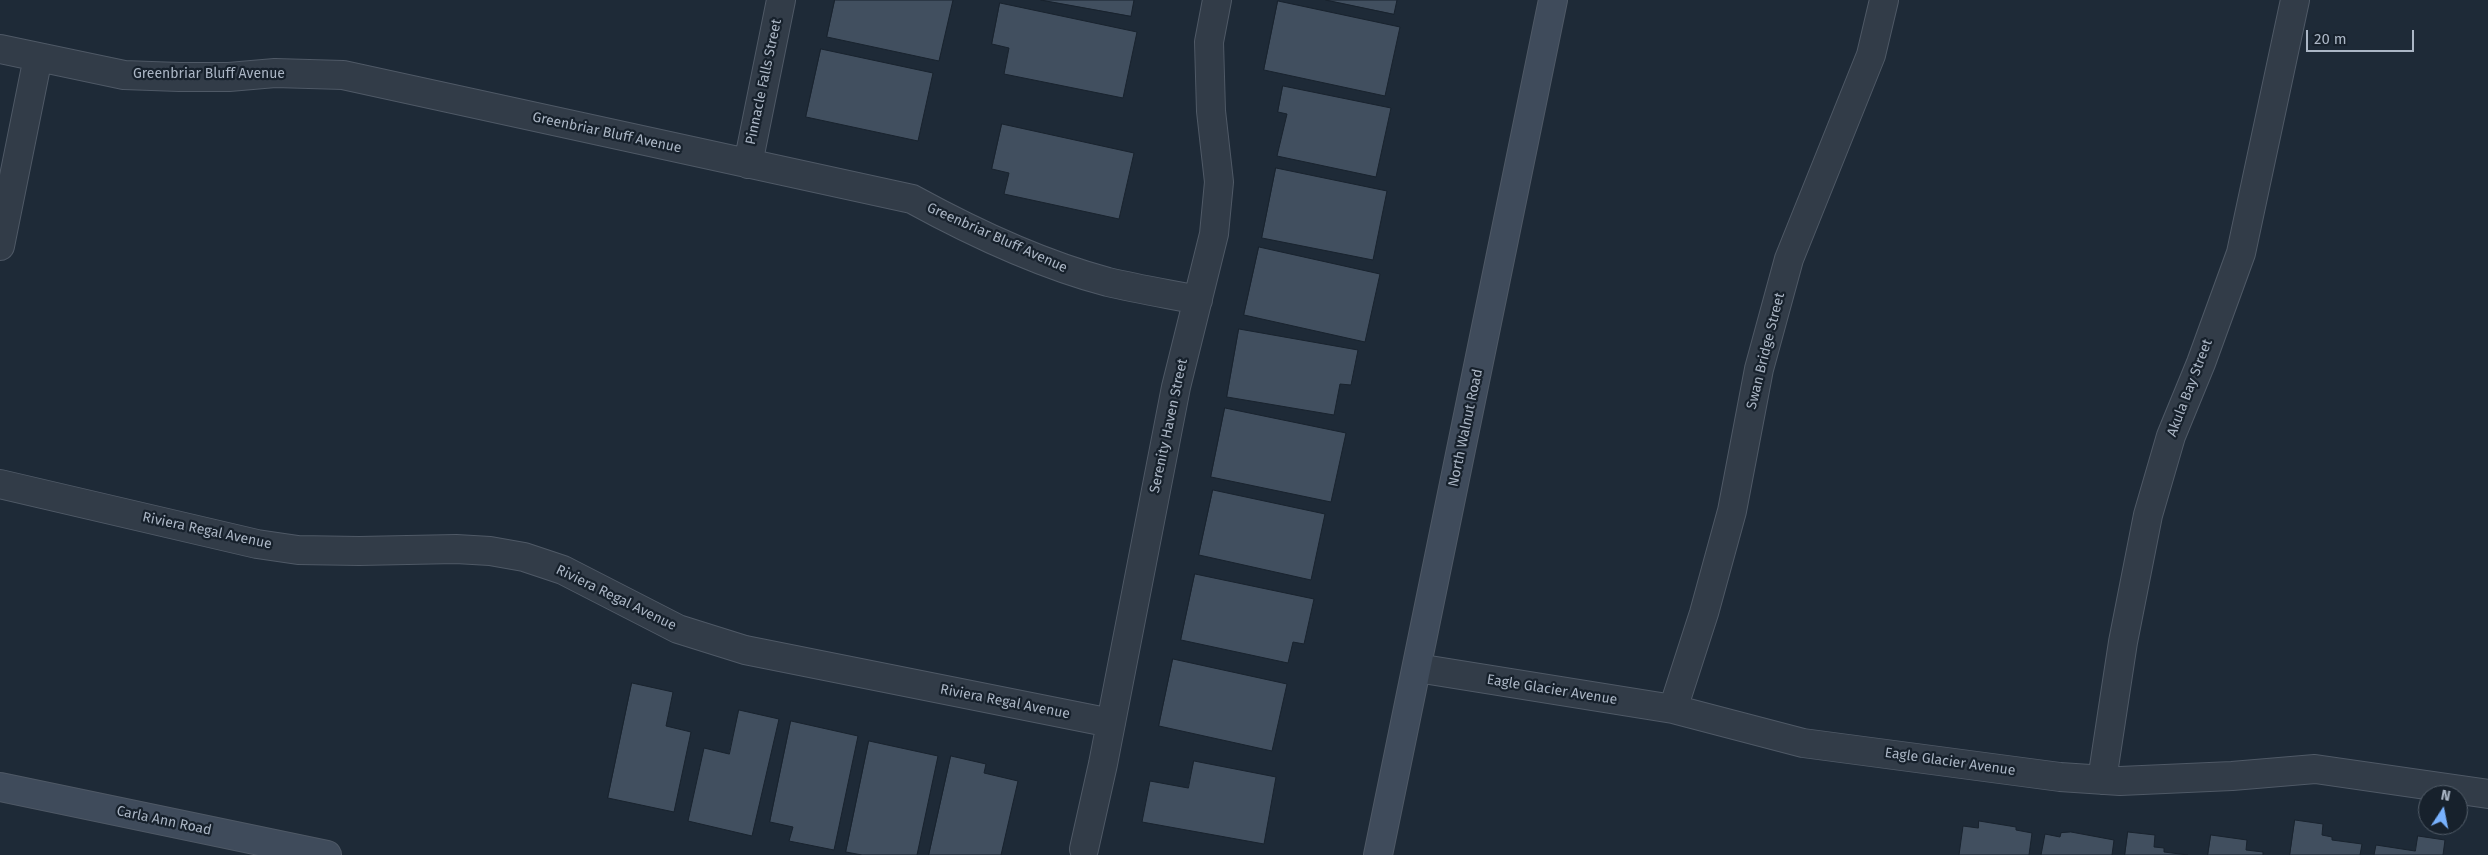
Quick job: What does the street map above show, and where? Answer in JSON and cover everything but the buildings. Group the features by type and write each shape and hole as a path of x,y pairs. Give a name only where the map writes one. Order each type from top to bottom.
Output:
{"street":[{"name":"Pinnacle Falls Street","path":"748,164 781,0"},
{"name":"Serenity Haven Street","path":"1084,849 1176,387 1214,234 1219,182 1212,111 1209,42 1217,0"},
{"name":"North Walnut Road","path":"1378,855 1554,0"},
{"name":"Swan Bridge Street","path":"1673,710 1704,613 1732,511 1760,369 1789,259 1871,55 1884,0"},
{"name":"Akula Bay Street","path":"2102,780 2123,642 2148,515 2171,436 2201,363 2241,252 2295,0"},
{"name":"Greenbriar Bluff Avenue","path":"0,49 124,75 179,78 275,73 343,75 912,199 950,220 1062,268 1109,282 1198,300"},
{"path":"0,246 38,57"},
{"name":"Riviera Regal Avenue","path":"0,484 257,544 298,550 465,549 524,557 563,570 678,629 745,650 1110,724"},
{"name":"Eagle Glacier Avenue","path":"1417,668 1673,710 1803,743 2060,777 2102,780 2232,776 2315,769 2487,788"},
{"name":"Carla Ann Road","path":"0,787 271,849 328,855"}]}
